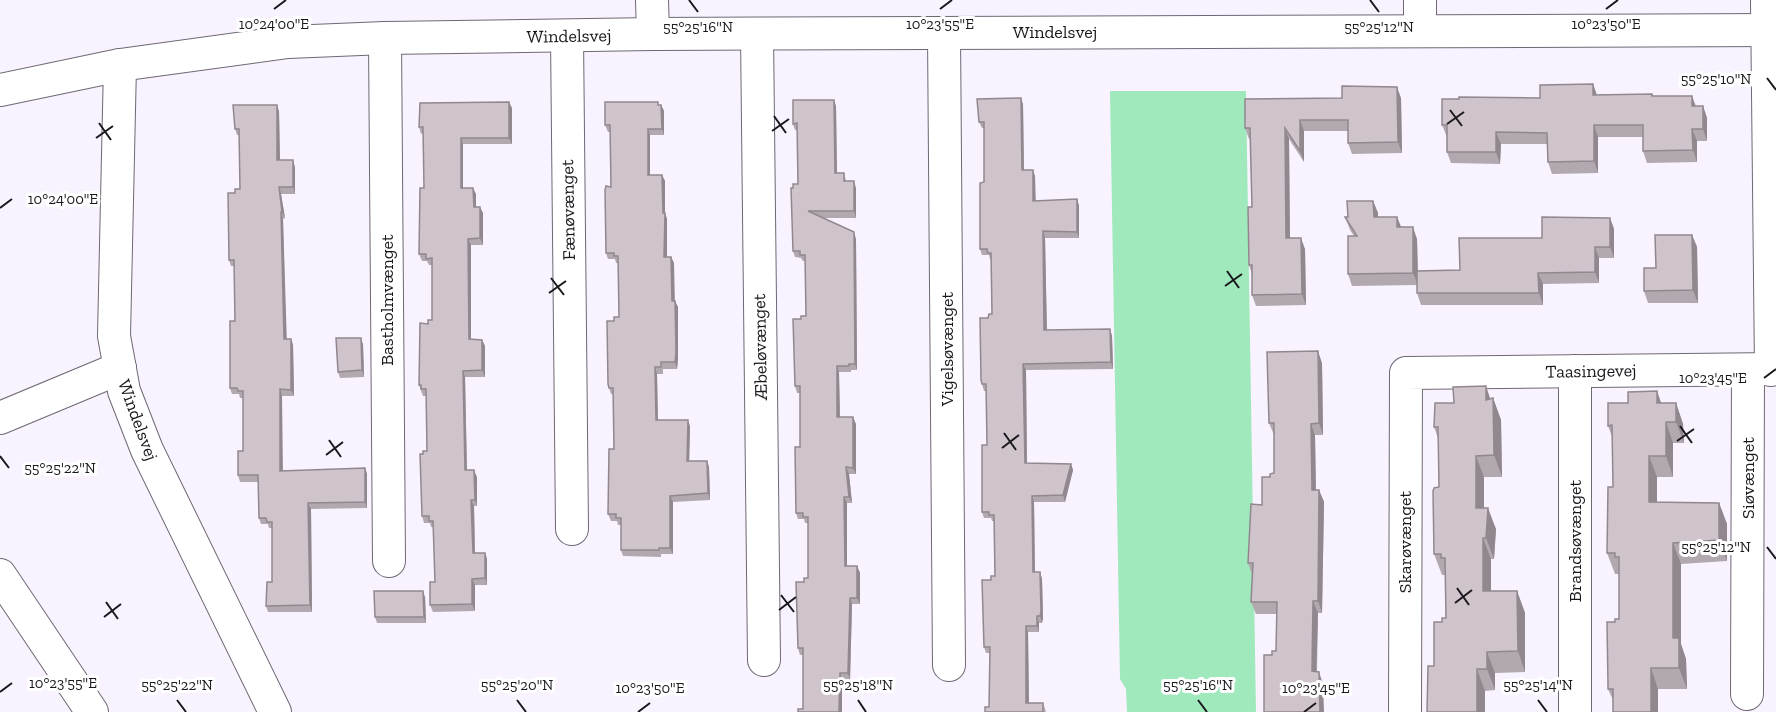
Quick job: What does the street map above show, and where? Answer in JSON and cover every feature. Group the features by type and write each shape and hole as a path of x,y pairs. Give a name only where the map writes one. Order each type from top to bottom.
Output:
{"street":[{"path":"652,0 653,34"},
{"name":"Windelsvej","path":"0,90 120,65 288,42 385,38 944,33 1420,15 1770,20"},
{"name":"Siøvænget","path":"1747,694 1765,370 1770,20"},
{"name":"Vigelsøvænget","path":"944,33 949,665"},
{"name":"Æbeløvænget","path":"757,34 764,660"},
{"name":"Fænøvænget","path":"567,36 572,529"},
{"name":"Bastholmvænget","path":"385,38 388,561"},
{"name":"Windelsvej","path":"120,65 114,336 124,391 147,450 275,712"},
{"path":"0,418 120,368"},
{"name":"Taasingevej","path":"1406,373 1765,370"},
{"name":"Brandsøvænget","path":"1575,371 1575,710"},
{"name":"Skarøvænget","path":"1405,712 1406,373"},
{"path":"0,575 92,712"}],"green space":[{"path":"1110,91 1246,91 1256,712 1127,712 1126,689 1120,679"}],"building":[{"path":"1593,84 1593,95 1692,96 1692,106 1703,106 1703,129 1692,129 1693,150 1643,151 1643,125 1594,125 1594,161 1548,162 1547,133 1496,132 1496,152 1447,152 1447,125 1442,125 1442,99 1459,99 1459,97 1540,98 1540,85"},
{"path":"1342,86 1397,87 1398,142 1348,143 1348,120 1300,120 1300,151 1285,128 1286,238 1301,238 1302,294 1252,295 1248,207 1252,207 1250,128 1245,128 1245,99 1342,98"},
{"path":"1021,98 1022,170 1033,170 1033,201 1077,199 1077,232 1043,231 1044,330 1110,329 1111,362 1023,364 1025,463 1071,464 1063,495 1032,496 1033,572 1040,572 1041,611 1040,616 1037,616 1037,626 1026,626 1026,703 1043,703 1043,712 985,712 985,707 989,707 990,647 984,647 982,580 991,580 991,576 995,576 994,515 982,512 982,445 987,445 986,384 982,384 981,380 980,318 988,318 989,314 992,314 991,253 988,253 987,249 980,249 980,183 984,182 984,122 979,122 977,99"},
{"path":"793,100 834,100 835,173 844,173 844,181 854,181 854,211 808,211 854,232 855,364 837,366 837,417 853,417 853,468 846,467 849,497 844,497 845,566 857,566 857,598 850,598 848,673 840,673 839,712 798,712 798,709 803,709 803,648 798,648 796,582 804,582 804,578 808,578 808,517 803,517 803,513 796,513 795,447 800,447 800,386 795,386 793,319 806,316 805,255 800,255 800,251 793,251 791,188 793,184 798,184 797,123 793,124"},
{"path":"509,102 509,138 461,138 461,188 473,188 474,207 480,207 480,238 468,239 469,339 482,340 482,370 463,371 465,470 474,470 475,500 471,500 473,553 485,553 485,578 472,579 472,604 430,605 430,582 435,582 433,521 429,521 429,516 422,516 420,454 427,451 426,389 421,389 419,385 420,323 428,324 428,320 432,320 432,258 426,259 426,254 419,254 420,188 424,188 423,127 419,127 420,103"},
{"path":"605,102 658,102 658,105 661,105 662,129 648,129 648,175 662,175 663,213 665,213 664,257 671,257 676,352 675,362 661,362 661,367 655,367 656,420 688,420 687,461 707,461 708,493 670,496 670,548 659,548 659,550 621,550 621,518 616,518 616,514 608,514 609,449 614,449 613,388 609,388 608,384 607,321 614,321 614,317 619,317 618,256 614,256 614,253 606,253 605,190 606,186 611,187 610,125 605,125"},
{"path":"233,105 277,105 277,160 293,160 293,187 279,187 282,212 284,339 291,339 291,390 280,389 280,471 365,468 365,502 308,503 310,605 266,606 267,582 272,582 272,522 267,522 266,518 259,518 258,475 238,475 238,451 243,451 243,391 230,388 230,321 235,321 234,260 229,260 228,193 235,193 235,189 240,189 239,129 235,129"},
{"path":"1347,201 1373,201 1374,217 1397,217 1397,227 1413,227 1413,273 1348,274 1348,236 1357,236 1345,217 1348,217"},
{"path":"1542,217 1610,218 1610,247 1595,247 1595,272 1538,273 1539,293 1417,293 1417,271 1460,270 1459,238 1542,238"},
{"path":"1655,235 1692,235 1693,290 1644,291 1644,268 1656,268"},
{"path":"336,338 361,338 362,370 338,372"},
{"path":"1318,351 1319,423 1311,424 1312,490 1319,490 1318,601 1313,601 1312,671 1319,672 1320,712 1264,712 1264,655 1272,655 1272,651 1276,651 1277,602 1251,602 1253,563 1248,563 1251,504 1262,505 1262,477 1270,477 1270,474 1274,473 1274,423 1269,423 1267,352"},
{"path":"1486,386 1486,400 1493,398 1494,455 1476,456 1476,508 1488,508 1486,538 1483,538 1483,591 1517,591 1518,651 1487,652 1487,669 1477,669 1477,712 1427,712 1428,666 1434,666 1434,622 1442,622 1442,618 1446,618 1445,558 1441,558 1441,554 1434,554 1433,491 1434,488 1439,487 1438,427 1434,427 1435,403 1454,403 1453,387"},
{"path":"1657,391 1657,403 1676,403 1676,422 1666,422 1666,456 1649,456 1649,502 1719,503 1719,540 1673,543 1673,638 1679,638 1679,668 1651,668 1651,712 1613,712 1613,689 1608,689 1607,622 1615,622 1615,619 1619,619 1619,557 1615,557 1615,553 1607,553 1608,487 1613,487 1612,425 1608,426 1608,403 1628,403 1628,392"},
{"path":"374,591 423,591 424,617 375,617"}]}
